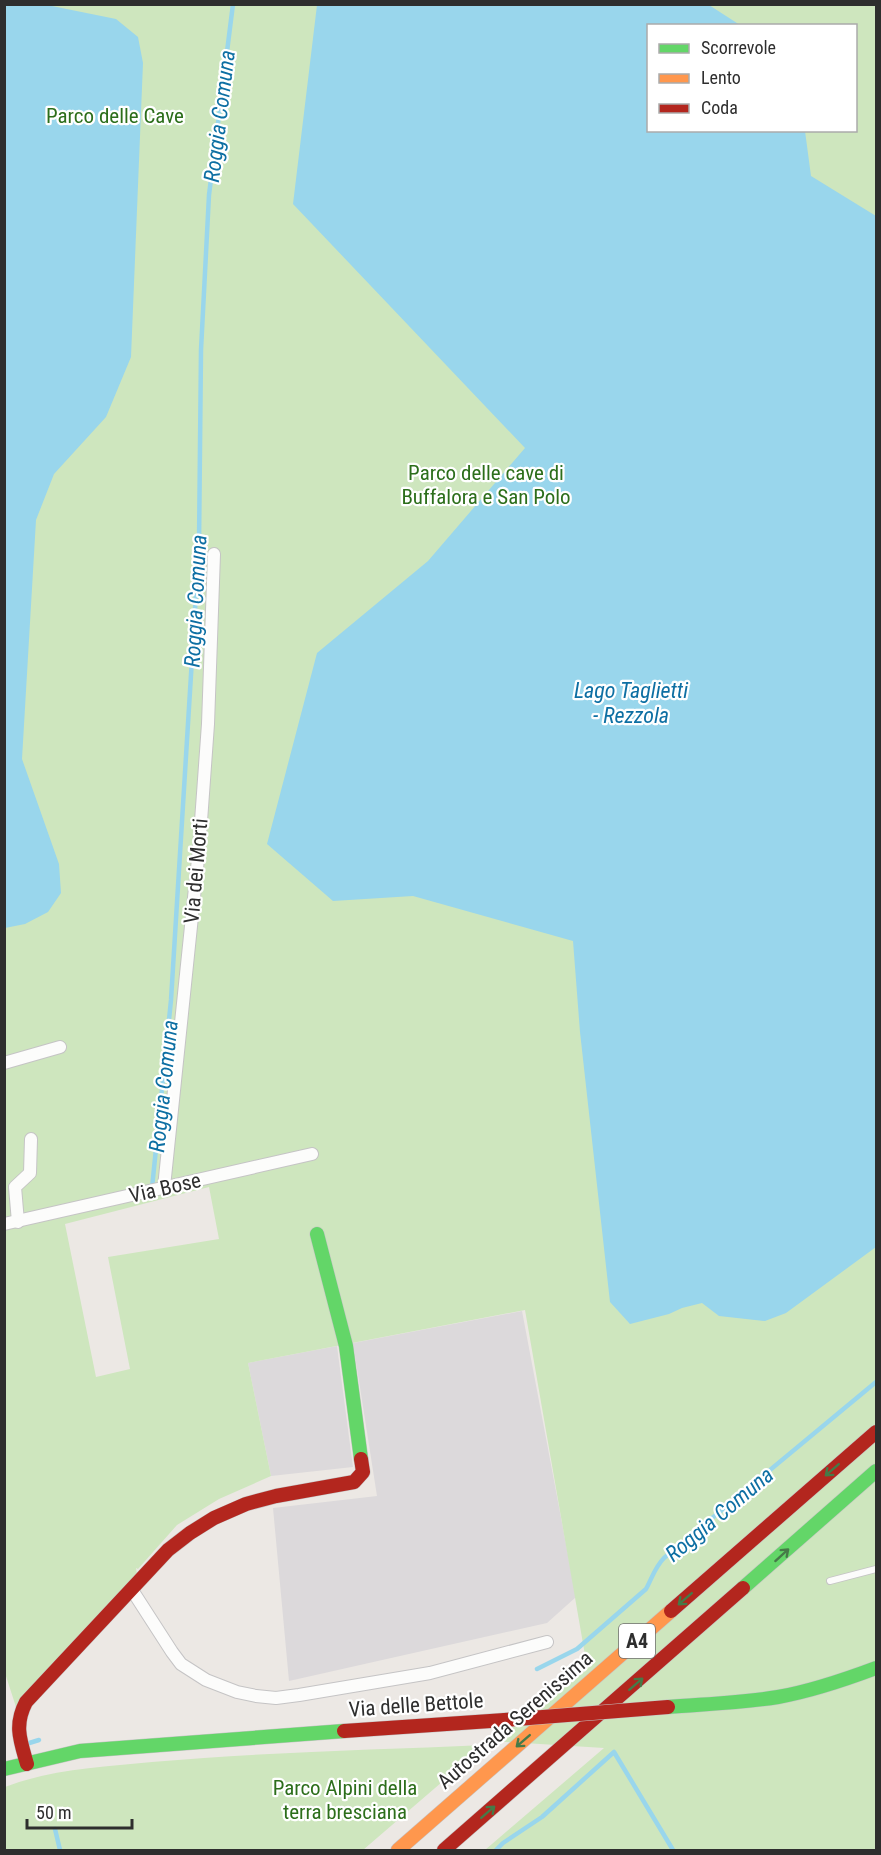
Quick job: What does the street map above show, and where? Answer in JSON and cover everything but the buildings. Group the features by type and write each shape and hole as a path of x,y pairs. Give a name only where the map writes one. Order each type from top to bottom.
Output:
{"main road":[{"path":"27,1764 17,1729 21,1711 26,1702 168,1550 186,1535 232,1509 264,1499 354,1482 363,1472 346,1346 317,1234"},
{"name":"Autostrada Serenissima","path":"398,1851 876,1432"},
{"name":"A4","path":"444,1851 876,1471"},
{"name":"Via delle Bettole","path":"4,1769 80,1751 748,1701 791,1694 876,1668"}],"street":[{"name":"Via dei Morti","path":"164,1187 199,849 208,724 214,554"},
{"path":"4,1063 60,1047"},
{"path":"18,1222 15,1187 30,1173 31,1139"},
{"name":"Via Bose","path":"4,1224 312,1154"},
{"name":"Via delle Bettole","path":"132,1590 181,1664 206,1680 237,1692 256,1696 276,1698 430,1674 547,1642"}],"lane":[{"path":"830,1581 876,1569"}],"shaded area":[{"path":"522,1311 576,1597 547,1623 289,1681 273,1508 377,1496 353,1343"},
{"path":"337,1346 353,1467 271,1476 248,1363"}],"green space":[{"name":"Parco delle cave di Buffalora e San Polo","path":"4,5 876,5 876,1850 485,1850 604,1748 490,1741 585,1655 525,1310 248,1363 271,1476 219,1499 177,1525 138,1569 136,1568 137,1574 16,1707 4,1670","holes":["209,1187 219,1239 108,1257 130,1369 96,1377 65,1224"]},
{"name":"Parco Alpini della terra bresciana","path":"485,1745 363,1850 5,1850 5,1787 59,1772 194,1759"}],"water":[{"path":"4,5 47,5 116,19 138,37 143,63 131,357 106,417 54,474 36,520 22,759 59,864 61,893 48,912 25,924 5,928"},
{"name":"Lago Taglietti - Rezzola","path":"317,5 709,5 738,24 647,24 647,132 805,132 811,176 876,216 876,1247 786,1313 765,1321 719,1316 702,1303 630,1324 610,1302 580,1032 573,941 413,896 333,901 267,844 317,653 428,561 525,448 293,204"}],"waterway":[{"name":"Roggia Comuna","path":"151,1198 171,1000 199,545 201,350 209,195 233,4"},
{"name":"Roggia Comuna","path":"537,1669 577,1649 646,1589 664,1558 876,1382"},
{"name":"Roggia Comuna","path":"26,1744 39,1740"},
{"name":"Roggia Comuna","path":"496,1850 542,1817 614,1752 673,1850"},
{"name":"Roggia Comuna","path":"55,1829 60,1850"}],"traffic: fast":[{"path":"317,1234 346,1346 361,1459"},
{"path":"743,1588 876,1471"},
{"path":"668,1707 778,1697 828,1685 876,1668"},
{"path":"4,1769 80,1751 344,1731"}],"traffic: slow":[{"path":"398,1850 671,1611"}],"traffic: jam":[{"path":"671,1611 876,1432"},
{"path":"27,1764 20,1740 19,1725 26,1702 168,1550 214,1518 246,1504 276,1496 354,1482 363,1472 361,1459"},
{"path":"444,1850 743,1588"},
{"path":"505,1720 668,1707"},
{"path":"344,1731 505,1720"}],"park label":[{"name":"Parco delle Cave","path":"115,116"}]}
